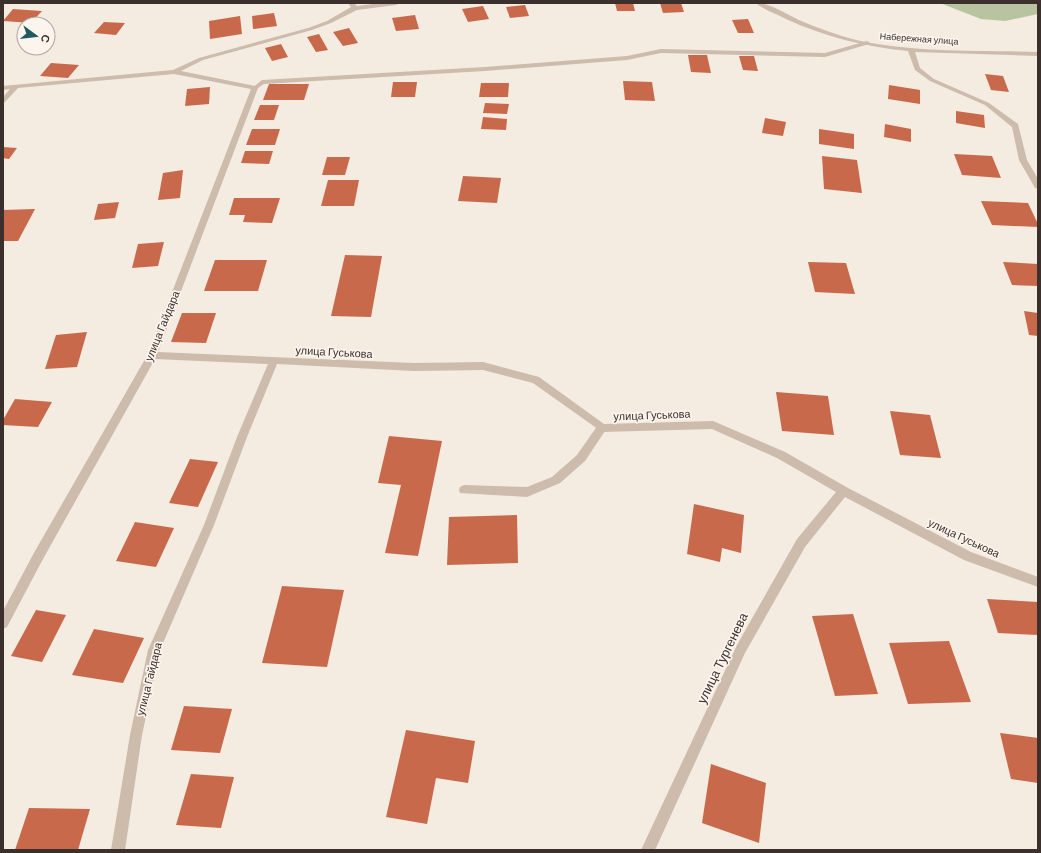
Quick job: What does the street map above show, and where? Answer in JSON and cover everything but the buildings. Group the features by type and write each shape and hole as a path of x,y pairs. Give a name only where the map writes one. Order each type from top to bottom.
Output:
{"street":[{"path":"174,72 201,59 310,29 329,22 353,5 396,3"},
{"name":"Набережная улица","path":"759,3 786,18 841,37 867,44 911,49 1038,54"},
{"path":"3,88 174,72 255,88 262,82 540,65 628,58 660,51 825,55 867,44"},
{"path":"911,49 918,69 932,80 988,104 1015,126 1023,160 1038,186"},
{"path":"3,101 15,88"},
{"name":"улица Гайдара","path":"3,623 39,555 152,355 255,88"},
{"name":"улица Гуськова","path":"152,355 414,367 483,366 536,380 602,428 713,425 781,454 844,491 968,556 1038,582"},
{"name":"улица Гайдара","path":"118,850 136,735 154,650 209,525 242,437 274,361"},
{"path":"464,490 527,492 556,480 581,458 602,428"},
{"name":"улица Тургенева","path":"648,850 741,649 801,543 844,491"}],"green space":[{"path":"940,3 1038,3 1038,14 1005,21 981,19"}]}
